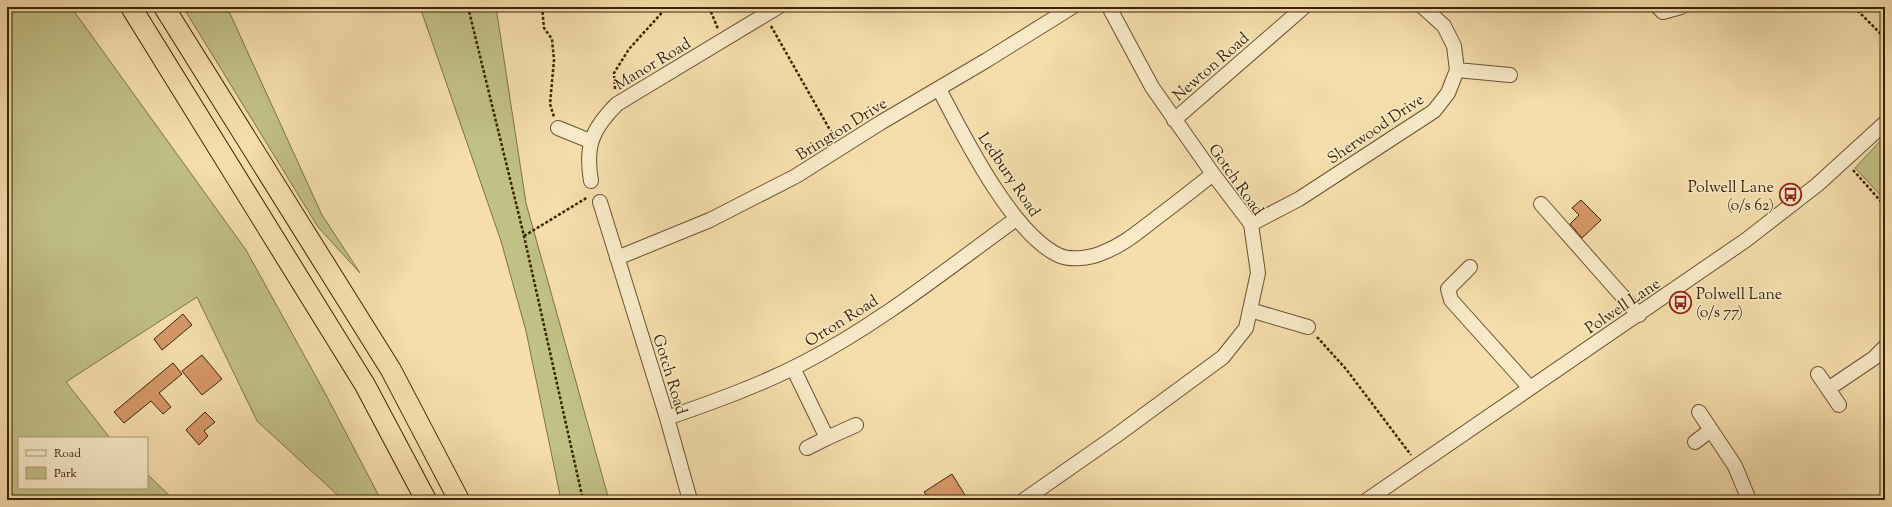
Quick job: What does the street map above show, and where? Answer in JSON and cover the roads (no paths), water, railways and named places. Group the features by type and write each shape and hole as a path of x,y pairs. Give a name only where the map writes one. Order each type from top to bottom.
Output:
{"highway":[{"path":"131,7 365,385 426,500"},
{"path":"164,7 391,370 459,500"}],"street":[{"name":"Manor Road","path":"591,181 588,163 590,141 597,126 617,104 778,7"},
{"name":"Brington Drive","path":"617,258 710,220 796,176 1072,7"},
{"name":"Gotch Road","path":"1024,500 1117,435 1223,357 1246,328 1258,273 1251,224 1213,174 1152,88 1109,7"},
{"name":"Newton Road","path":"1174,120 1304,7"},
{"name":"Sherwood Drive","path":"1251,224 1300,199 1434,111 1448,93 1457,70 1454,46 1444,26 1423,7"},
{"path":"1658,7 1663,12 1681,7"},
{"path":"1457,70 1510,75"},
{"name":"Ledbury Road","path":"939,89 972,149 1016,219 1041,243 1058,256 1079,258 1101,254 1122,244 1213,174"},
{"name":"Polwell Lane","path":"1367,500 1639,315 1746,240 1817,185 1885,123"},
{"path":"558,128 590,141"},
{"name":"Gotch Road","path":"595,199 617,258 667,418 690,500"},
{"path":"1541,204 1639,315"},
{"name":"Orton Road","path":"667,418 706,405 793,368 864,328 910,297 1016,219"},
{"path":"1470,267 1448,289 1451,300 1530,388"},
{"path":"1250,310 1308,327"},
{"path":"1828,389 1874,358 1885,347"},
{"path":"793,368 827,438"},
{"path":"1818,374 1839,405"},
{"path":"1699,412 1735,466 1748,500"},
{"path":"807,448 856,425"},
{"path":"1695,442 1711,430"}],"place":[{"name":"Polwell Lane (o/s 62)","path":"1790,195"},
{"name":"Polwell Lane (o/s 77)","path":"1681,302"}]}
